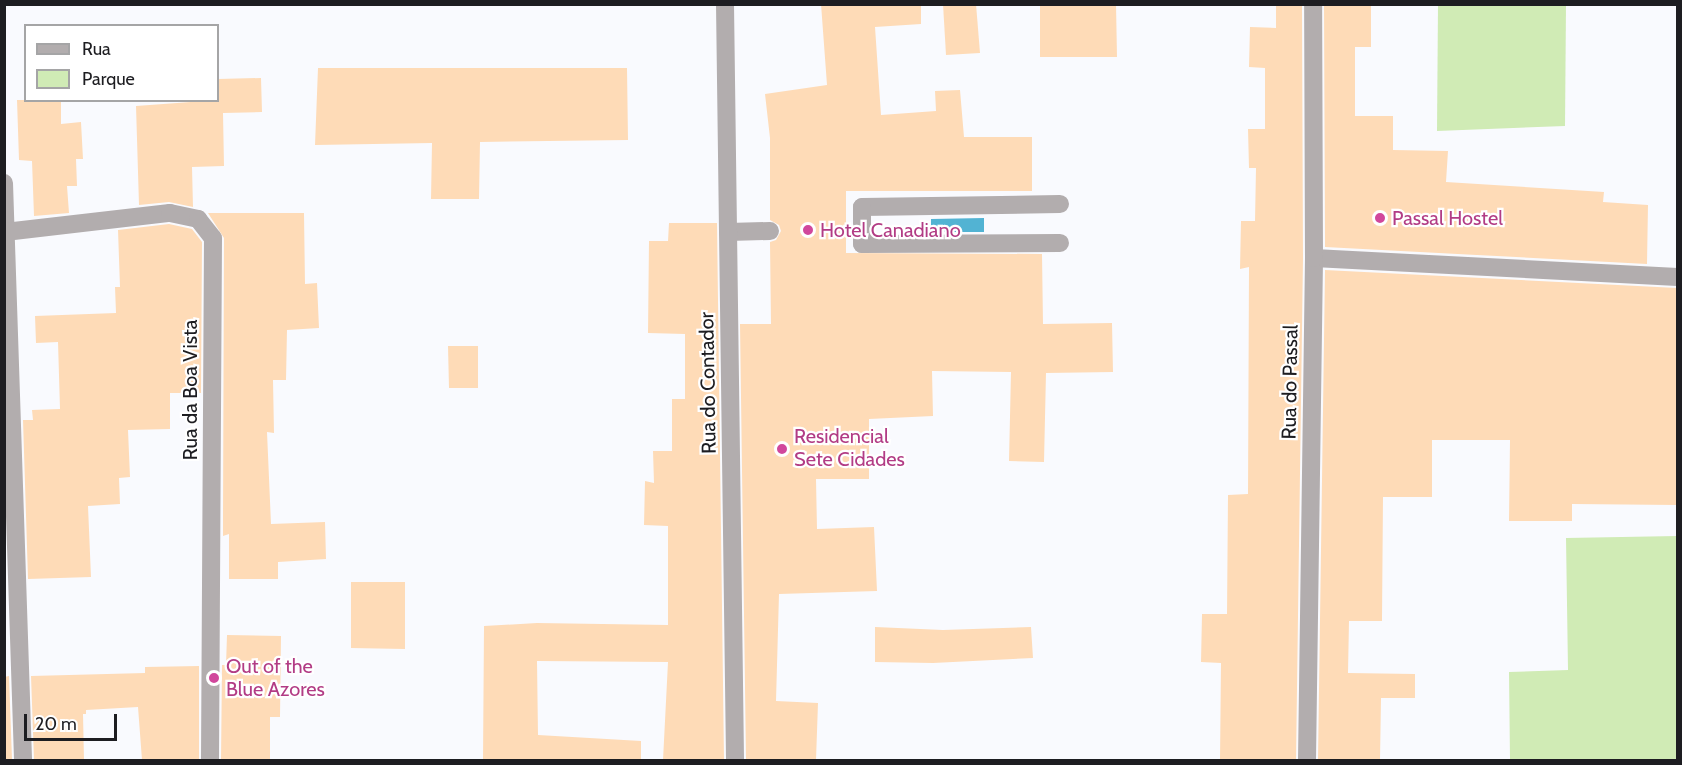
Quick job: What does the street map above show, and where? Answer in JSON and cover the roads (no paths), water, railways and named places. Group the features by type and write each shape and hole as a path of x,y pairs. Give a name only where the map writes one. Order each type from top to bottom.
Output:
{"street":[{"name":"Rua do Contador","path":"725,4 735,760"},
{"name":"Rua do Passal","path":"1307,760 1314,258 1313,4"},
{"path":"4,183 23,760"},
{"path":"1060,204 862,207 854,230 862,244 1060,243"},
{"name":"Rua da Boa Vista","path":"5,232 170,213 198,219 213,238 210,760"},
{"path":"728,232 770,231"},
{"path":"1314,258 1677,277"}],"water":[{"path":"984,218 984,232 931,232 931,219"}],"place":[{"name":"Passal Hostel","path":"1380,218"},
{"name":"Hotel Canadiano","path":"808,230"},
{"name":"Residencial Sete Cidades","path":"782,449"},
{"name":"Out of the Blue Azores","path":"214,678"}]}
